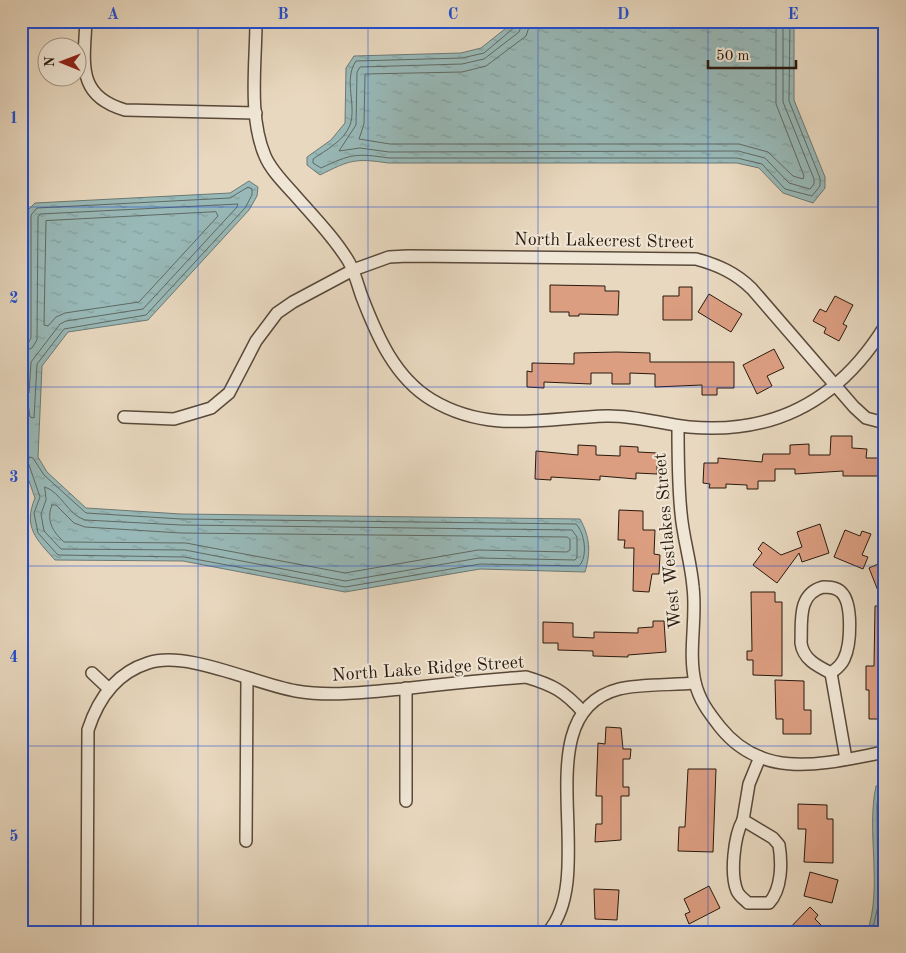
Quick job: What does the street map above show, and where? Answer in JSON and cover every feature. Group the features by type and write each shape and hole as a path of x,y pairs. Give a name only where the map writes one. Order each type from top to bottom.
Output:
{"street":[{"path":"86,21 85,71 93,93 107,105 125,110 256,113"},
{"path":"256,21 257,131 265,157 277,176 336,243 353,270 377,333 392,362 414,386 432,400 461,413 486,420 516,423 628,416 678,426 730,429 782,418 802,409 855,366 885,326"},
{"name":"North Lakecrest Street","path":"124,417 174,419 195,414 216,405 229,393 256,341 278,312 353,270 389,257 408,256 686,259 714,264 742,278 866,418 885,424"},
{"name":"West Westlakes Street","path":"678,426 681,513 693,587 693,668 695,683"},
{"path":"822,587 832,587 841,592 849,610 847,649 839,667 830,673 815,665 808,658 802,649 801,643 804,603 809,594 822,587"},
{"name":"North Lake Ridge Street","path":"87,932 88,730 96,707 109,689 125,673 149,662 172,659 295,691 338,694 526,678 549,684 567,694 583,712"},
{"path":"92,673 109,689"},
{"path":"830,673 846,759"},
{"path":"246,842 247,678"},
{"path":"550,930 561,910 566,882 570,751 576,721 583,712 607,693 620,688 695,683 706,710 724,732 741,748 778,764 799,765 885,752"},
{"path":"406,688 406,801"},
{"path":"743,820 766,833 780,845 779,882 776,893 768,903 748,903 738,893 736,887 735,846 737,830 743,820 749,784 760,757"}],"water":[{"path":"515,21 794,21 794,100 825,177 825,188 813,203 783,193 759,168 737,163 388,163 360,161 346,163 320,175 307,165 307,157 331,140 345,123 346,68 354,56 461,53 481,48"},
{"path":"249,181 258,187 257,196 249,210 148,320 68,332 42,366 38,457 47,472 86,508 181,514 580,519 588,538 588,558 585,572 480,569 345,592 183,561 55,560 42,546 31,525 30,517 35,498 23,464 26,430 21,342 26,338 27,211 35,203 230,193"},
{"path":"885,785 885,932 867,932 872,915 874,897 873,804 876,786"}],"building":[{"path":"550,285 605,286 605,291 619,291 618,315 579,314 579,316 569,316 569,312 550,312"},
{"path":"679,287 692,287 692,320 663,320 663,296 679,296"},
{"path":"709,294 742,314 731,332 698,312"},
{"path":"835,296 853,305 843,324 847,326 839,341 824,333 826,328 813,321 820,309 826,312"},
{"path":"774,349 784,368 767,376 772,386 757,394 743,365"},
{"path":"574,353 650,353 650,362 734,362 734,388 717,388 717,395 702,395 702,385 655,387 655,374 630,373 630,384 612,384 612,373 591,373 591,384 544,382 544,388 527,387 527,371 532,372 532,363 574,364"},
{"path":"831,436 852,436 852,448 867,449 866,458 885,458 885,476 843,476 843,471 795,474 795,469 775,469 775,481 758,481 758,489 747,489 747,485 726,484 726,488 709,488 710,484 703,483 704,463 718,463 718,458 762,462 763,454 790,454 790,445 809,444 809,455 830,455"},
{"path":"578,445 596,446 596,455 620,456 620,446 638,447 638,452 657,453 657,474 636,473 636,479 600,476 600,480 551,477 551,480 535,479 536,451 578,455"},
{"path":"619,510 643,511 643,530 655,530 654,554 660,555 659,574 652,574 649,592 633,591 634,548 624,548 625,540 618,540"},
{"path":"820,524 829,553 802,562 799,553 777,583 753,565 762,553 758,549 763,542 781,555 802,547 797,532"},
{"path":"845,530 860,536 862,531 871,534 862,555 868,557 863,569 834,557"},
{"path":"885,561 885,606 884,606 869,568"},
{"path":"751,592 775,592 775,602 782,602 782,676 753,675 753,660 747,660 747,651 752,651"},
{"path":"875,606 885,606 885,719 869,719 869,690 866,690 866,666 874,666"},
{"path":"653,621 664,621 666,652 628,655 628,657 593,656 593,651 558,650 558,643 543,643 543,622 573,623 573,637 594,638 594,632 638,633 638,628 653,627"},
{"path":"775,680 804,681 804,710 811,710 811,734 783,734 783,719 776,719"},
{"path":"606,727 621,728 623,749 631,749 630,759 623,759 623,787 629,787 629,796 621,796 621,840 595,842 596,824 602,824 602,796 596,796 598,743 605,744"},
{"path":"688,769 716,769 713,852 678,851 679,827 685,827"},
{"path":"798,804 827,805 827,819 833,819 833,863 804,862 806,829 798,829"},
{"path":"810,872 838,880 832,903 804,896"},
{"path":"709,886 720,908 689,924 685,914 690,912 684,899"},
{"path":"594,889 619,890 617,920 595,919"},
{"path":"810,907 818,915 815,919 828,932 786,932"}]}
